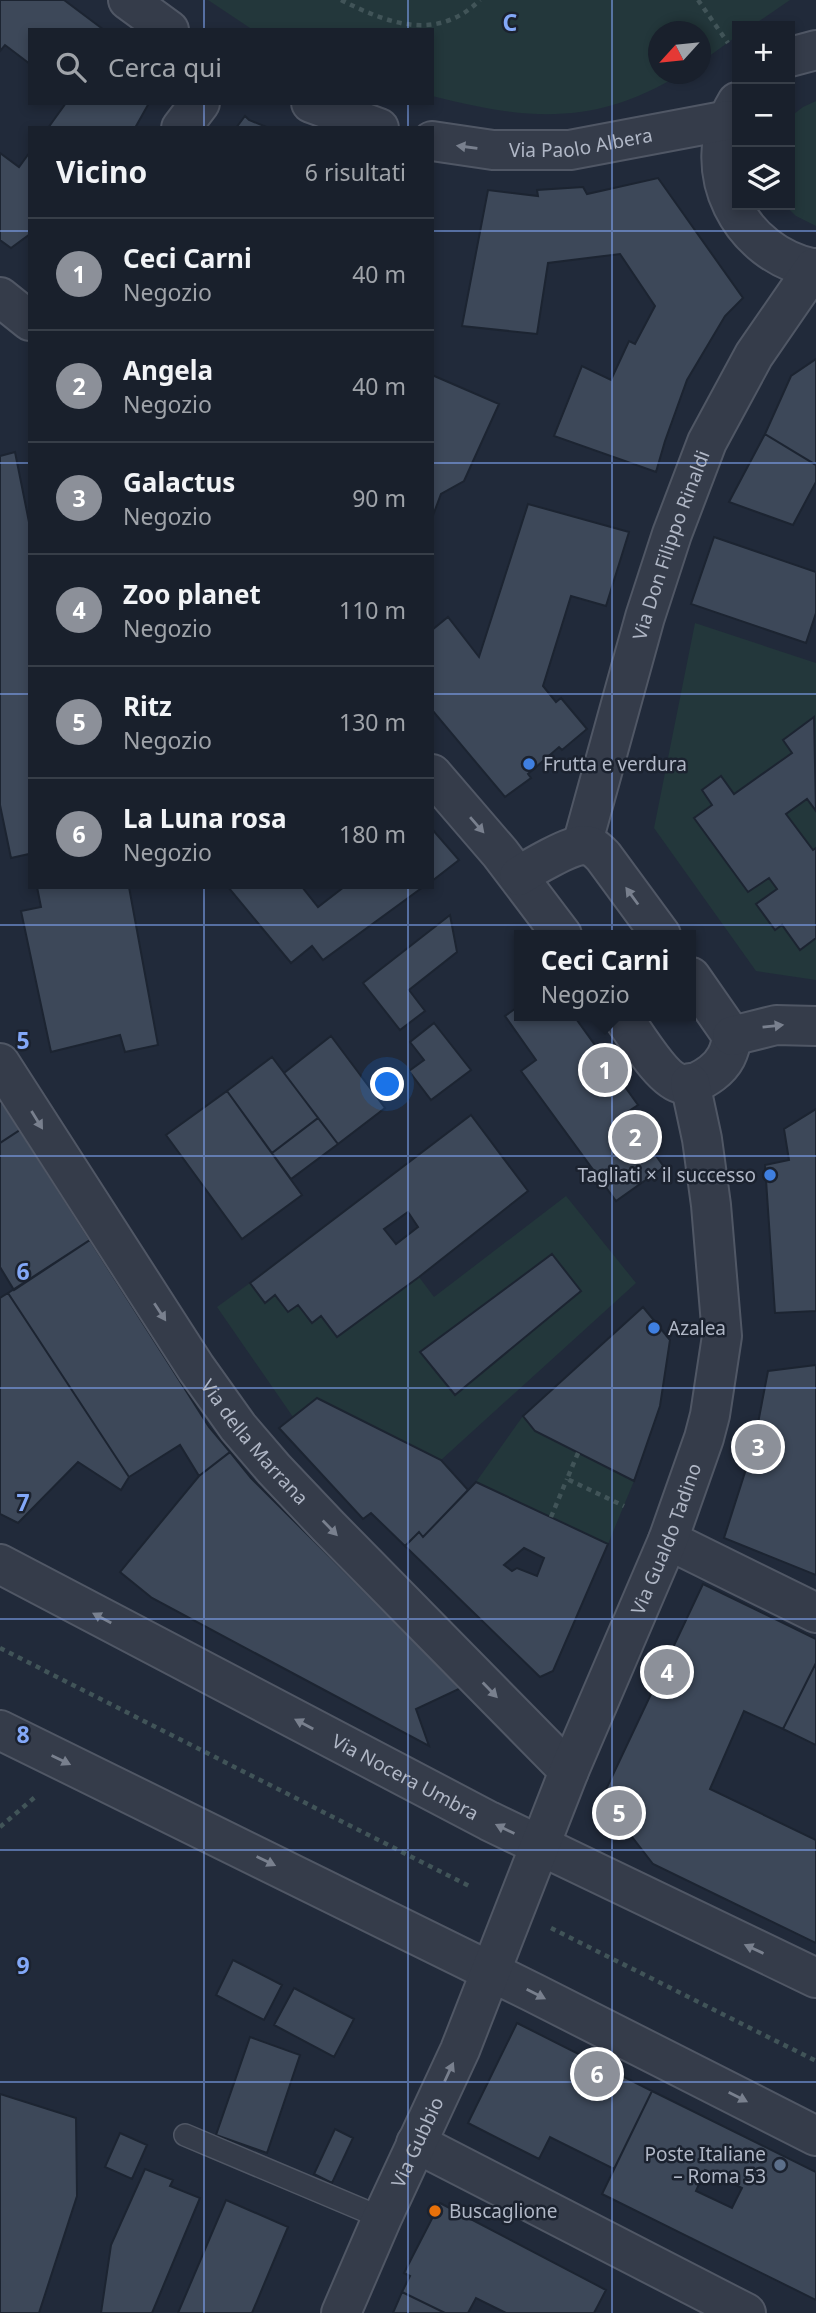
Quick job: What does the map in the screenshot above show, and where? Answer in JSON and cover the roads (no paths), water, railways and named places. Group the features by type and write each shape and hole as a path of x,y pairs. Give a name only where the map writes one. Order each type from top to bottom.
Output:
{"street":[{"path":"128,0 166,28"},
{"path":"795,56 816,50"},
{"path":"183,126 198,105"},
{"path":"316,105 373,126"},
{"name":"Via Paolo Albera","path":"434,141 493,150 570,150 732,111"},
{"path":"732,114 723,140 722,175 736,214 753,236 770,251 790,262 815,269"},
{"name":"Via Don Filippo Rinaldi","path":"582,845 645,617 671,534 707,442 754,355 815,269"},
{"path":"0,296 28,319"},
{"path":"434,776 522,880 558,930"},
{"path":"522,880 536,865 582,845 594,847 657,930"},
{"path":"626,1021 665,1075 682,1084 707,1077 726,1059 732,1036 696,984"},
{"path":"732,1036 776,1026 816,1026"},
{"name":"Via della Marrana","path":"0,1063 196,1368 238,1427 328,1526 569,1771"},
{"name":"Via Gualdo Tadino","path":"490,1971 569,1771 668,1540 710,1415 722,1336 711,1205 690,1083"},
{"path":"668,1540 816,1613"},
{"name":"Via Nocera Umbra","path":"0,1564 539,1846 816,1978"},
{"path":"0,1730 490,1971 816,2136"},
{"name":"Via Gubbio","path":"341,2313 460,2050 490,1971"},
{"path":"416,2143 746,2313"}],"lane":[{"path":"185,2135 382,2218"}],"place":[{"name":"Frutta e verdura","path":"529,764"},
{"name":"Ceci Carni","path":"605,1070"},
{"name":"Angela","path":"635,1137"},
{"name":"Tagliati × il successo","path":"770,1175"},
{"name":"Azalea","path":"654,1328"},
{"name":"Galactus","path":"758,1447"},
{"name":"Zoo planet","path":"667,1672"},
{"name":"Ritz","path":"619,1813"},
{"name":"La Luna rosa","path":"597,2074"},
{"name":"Poste Italiane – Roma 53","path":"780,2165"},
{"name":"Buscaglione","path":"435,2211"}]}
